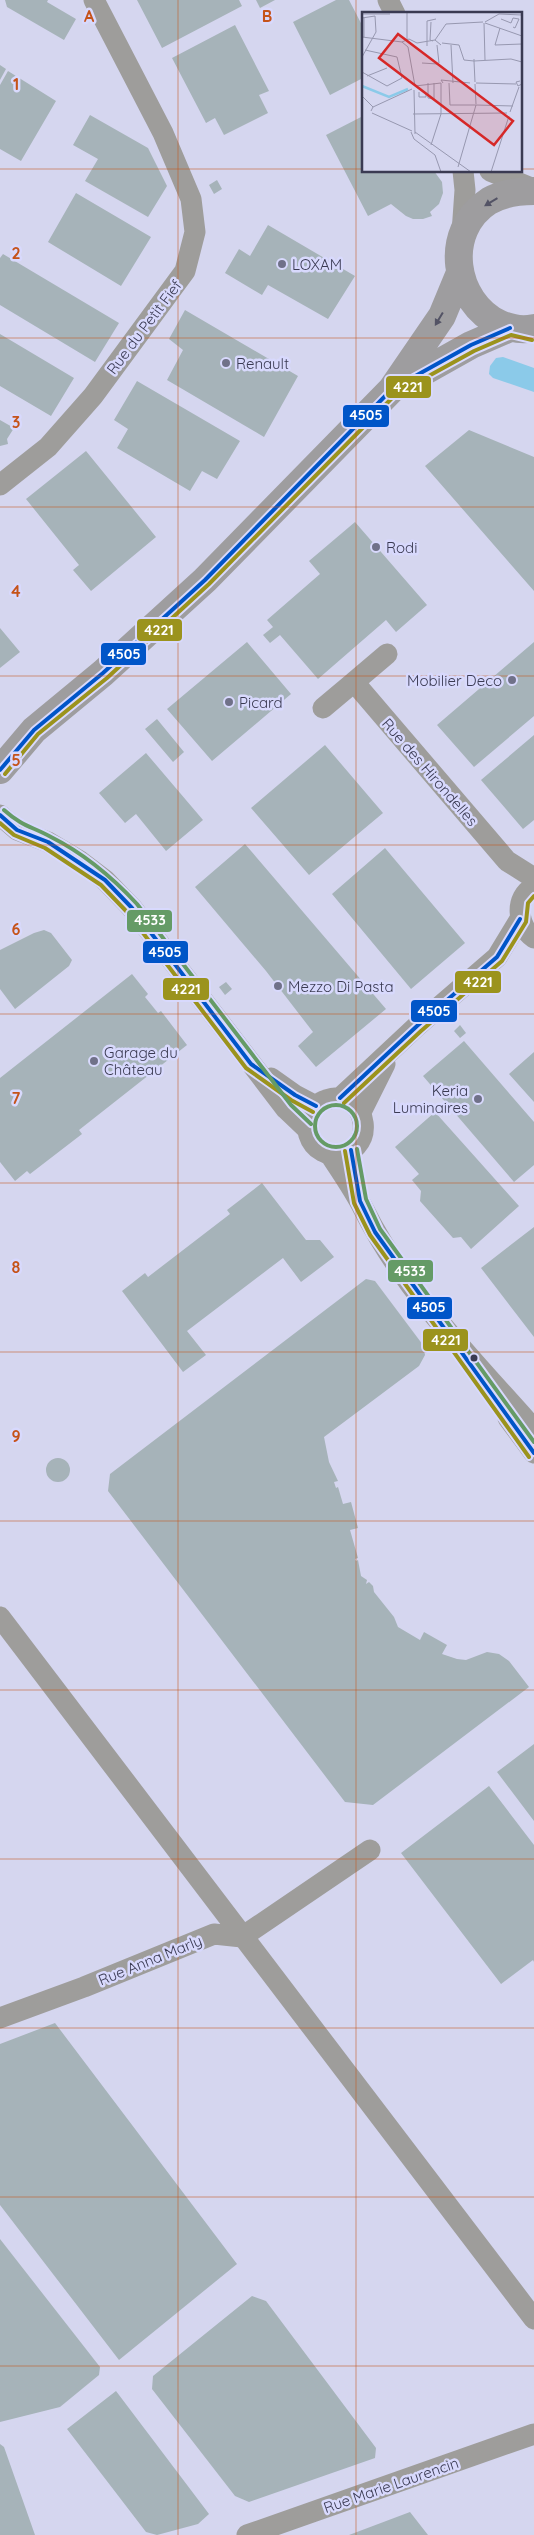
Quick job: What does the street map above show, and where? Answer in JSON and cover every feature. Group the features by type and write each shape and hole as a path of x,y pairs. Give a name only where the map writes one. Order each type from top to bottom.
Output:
{"street":[{"name":"Rue du Petit Fief","path":"0,485 48,446 93,396 185,272 196,232 191,199 164,133 94,0"},
{"path":"388,0 394,12"},
{"path":"463,172 465,190 462,236 458,259 459,275 471,302 489,318 522,328"},
{"path":"492,172 534,190"},
{"path":"462,236 473,216 490,201 513,192 534,190"},
{"path":"0,770 34,730 117,660 205,580 392,389 442,316 459,275"},
{"path":"392,389 471,345 522,328"},
{"path":"323,708 387,654"},
{"name":"Rue des Hirondelles","path":"354,682 507,861 525,902 524,928 534,938"},
{"path":"0,749 34,730"},
{"path":"0,815 8,830 48,842 105,880 132,908 286,1109 307,1129 314,1145 329,1154 360,1201 375,1232 458,1344 534,1429"},
{"name":"Rue des Hirondelles","path":"507,861 534,878"},
{"path":"497,957 525,902"},
{"path":"340,1098 417,1026 497,957 534,943"},
{"path":"329,1154 344,1153 358,1144 364,1129 361,1112 390,1052"},
{"path":"251,1064 295,1096 316,1106"},
{"path":"307,1129 308,1120 316,1106 331,1098 348,1100 361,1112"},
{"path":"351,1150 360,1201"},
{"path":"458,1344 470,1365 534,1453"},
{"path":"0,1617 534,2319"},
{"path":"242,1937 370,1850"},
{"name":"Rue Anna Marly","path":"0,2018 84,1987 214,1934 242,1937"},
{"name":"Rue Marie Laurencin","path":"247,2535 534,2434"}],"water":[{"path":"503,357 534,368 534,392 493,378 489,374 490,366 496,358"}],"building":[{"path":"5,0 48,0 47,2 76,19 64,40 7,7"},
{"path":"137,0 239,0 242,6 162,48"},
{"path":"256,0 275,0 260,8"},
{"path":"336,0 349,0 362,25 362,79 330,95 293,22"},
{"path":"235,25 269,91 259,95 268,113 224,135 215,118 206,123 172,58"},
{"path":"0,65 6,69 0,80"},
{"path":"8,71 56,101 21,161 0,149 0,85"},
{"path":"90,115 148,148 167,186 148,217 85,181 98,159 73,145"},
{"path":"362,117 362,172 435,172 442,182 443,193 439,204 430,212 432,216 423,219 413,219 391,204 368,216 326,135"},
{"path":"217,180 222,189 214,194 209,185"},
{"path":"76,193 151,237 121,286 48,242"},
{"name":"LOXAM","path":"268,225 355,276 328,319 268,285 262,295 225,273 239,249 250,256"},
{"path":"3,254 119,323 95,362 0,305 0,258"},
{"name":"Renault","path":"185,310 298,376 264,437 167,380 183,350 169,339"},
{"path":"0,334 74,378 51,416 0,386"},
{"path":"137,381 240,441 217,479 202,471 190,491 117,448 128,429 114,420"},
{"path":"0,420 14,428 7,439 8,444 0,446"},
{"path":"469,430 534,457 534,591 425,466"},
{"path":"86,451 156,537 91,591 73,570 79,565 26,499"},
{"path":"355,522 427,605 396,632 386,620 318,679 280,635 270,643 263,635 273,627 267,620 320,574 309,561"},
{"path":"0,628 20,652 0,668"},
{"name":"Picard","path":"247,642 291,694 212,761 167,709"},
{"name":"Mobilier Deco","path":"534,642 534,716 474,767 437,725"},
{"path":"157,719 184,752 173,762 145,729"},
{"path":"534,735 534,820 523,829 481,780"},
{"path":"325,745 383,813 309,875 251,808"},
{"path":"146,753 203,820 166,851 136,814 125,823 99,793"},
{"path":"245,844 386,1009 316,1067 298,1046 313,1032 266,971 195,887"},
{"path":"385,848 465,943 411,989 332,894"},
{"path":"44,930 51,933 72,960 69,966 15,1009 0,989 0,950"},
{"name":"Garage du Château","path":"132,974 148,994 145,997 158,1013 161,1011 187,1045 79,1130 82,1134 30,1174 27,1171 15,1181 0,1162 0,1078"},
{"path":"226,982 232,989 225,995 219,987"},
{"path":"460,1025 466,1033 460,1038 454,1031"},
{"name":"Keria Luminaires","path":"464,1041 534,1122 534,1165 514,1182 423,1076"},
{"path":"534,1052 534,1102 509,1074"},
{"path":"435,1112 519,1206 471,1249 461,1237 453,1238 420,1201 421,1191 412,1180 419,1174 395,1147"},
{"path":"262,1183 306,1240 320,1240 334,1257 301,1282 283,1258 187,1331 206,1355 183,1372 122,1291 145,1273 148,1277 230,1214 227,1210"},
{"path":"534,1227 534,1337 481,1268"},
{"path":"366,1279 375,1281 423,1345 425,1355 419,1366 324,1437 329,1462 338,1481 334,1482 336,1488 338,1487 343,1504 351,1502 358,1528 350,1530 358,1558 355,1559 356,1561 358,1560 361,1576 367,1580 366,1584 369,1582 373,1586 374,1592 394,1617 398,1627 420,1640 424,1632 447,1645 442,1654 457,1659 466,1660 487,1652 499,1654 509,1661 529,1687 373,1805 345,1802 108,1491 110,1474"},
{"path":"58,1458 63,1459 69,1465 69,1475 63,1481 58,1482 53,1481 47,1475 46,1470 47,1465 53,1459"},
{"path":"534,1744 534,1821 497,1772"},
{"path":"489,1786 534,1845 534,1962 533,1960 501,1984 401,1853"},
{"path":"55,2023 237,2264 119,2360 0,2205 0,2044"},
{"path":"0,2239 100,2367 99,2375 60,2407 0,2422"},
{"path":"252,2296 266,2301 376,2448 375,2458 249,2502 235,2496 152,2389 153,2376"},
{"path":"116,2391 209,2514 198,2524 157,2535 146,2532 67,2429"},
{"path":"0,2444 4,2447 35,2535 0,2535"},
{"path":"410,2512 428,2535 349,2535"}],"transit line":[{"name":"4505","path":"0,770 34,730 103,673 205,580 392,389 471,345 510,328"},
{"name":"4221","path":"5,774 38,734 107,678 209,584 396,394 474,351 511,335 532,340"},
{"name":"4533","path":"4,810 22,823 75,851 108,875 128,894 291,1105 311,1124"},
{"name":"4505","path":"0,815 17,830 48,842 105,880 132,908 251,1064 295,1095 316,1106"},
{"name":"4221","path":"0,823 14,835 45,848 101,885 127,912 246,1068 291,1100 313,1112"},
{"name":"4221","path":"344,1103 421,1031 502,961 526,922 528,903 534,896"},
{"name":"4505","path":"340,1098 417,1026 497,957 520,919"},
{"name":"4533","path":"340,1105 348,1108 354,1114 357,1126 354,1138 348,1144 332,1147 324,1144 318,1138 315,1122 318,1114 324,1108 340,1105"},
{"name":"4533","path":"357,1149 366,1199 380,1229 534,1442"},
{"name":"4505","path":"351,1150 360,1201 375,1232 534,1453"},
{"name":"4221","path":"345,1151 354,1203 370,1235 529,1457"}],"place":[{"name":"LOXAM","path":"282,264"},
{"name":"Renault","path":"226,363"},
{"name":"Rodi","path":"376,547"},
{"name":"Mobilier Deco","path":"512,680"},
{"name":"Picard","path":"229,702"},
{"name":"Mezzo Di Pasta","path":"278,986"},
{"name":"Garage du Château","path":"94,1061"},
{"name":"Keria Luminaires","path":"478,1099"}]}
